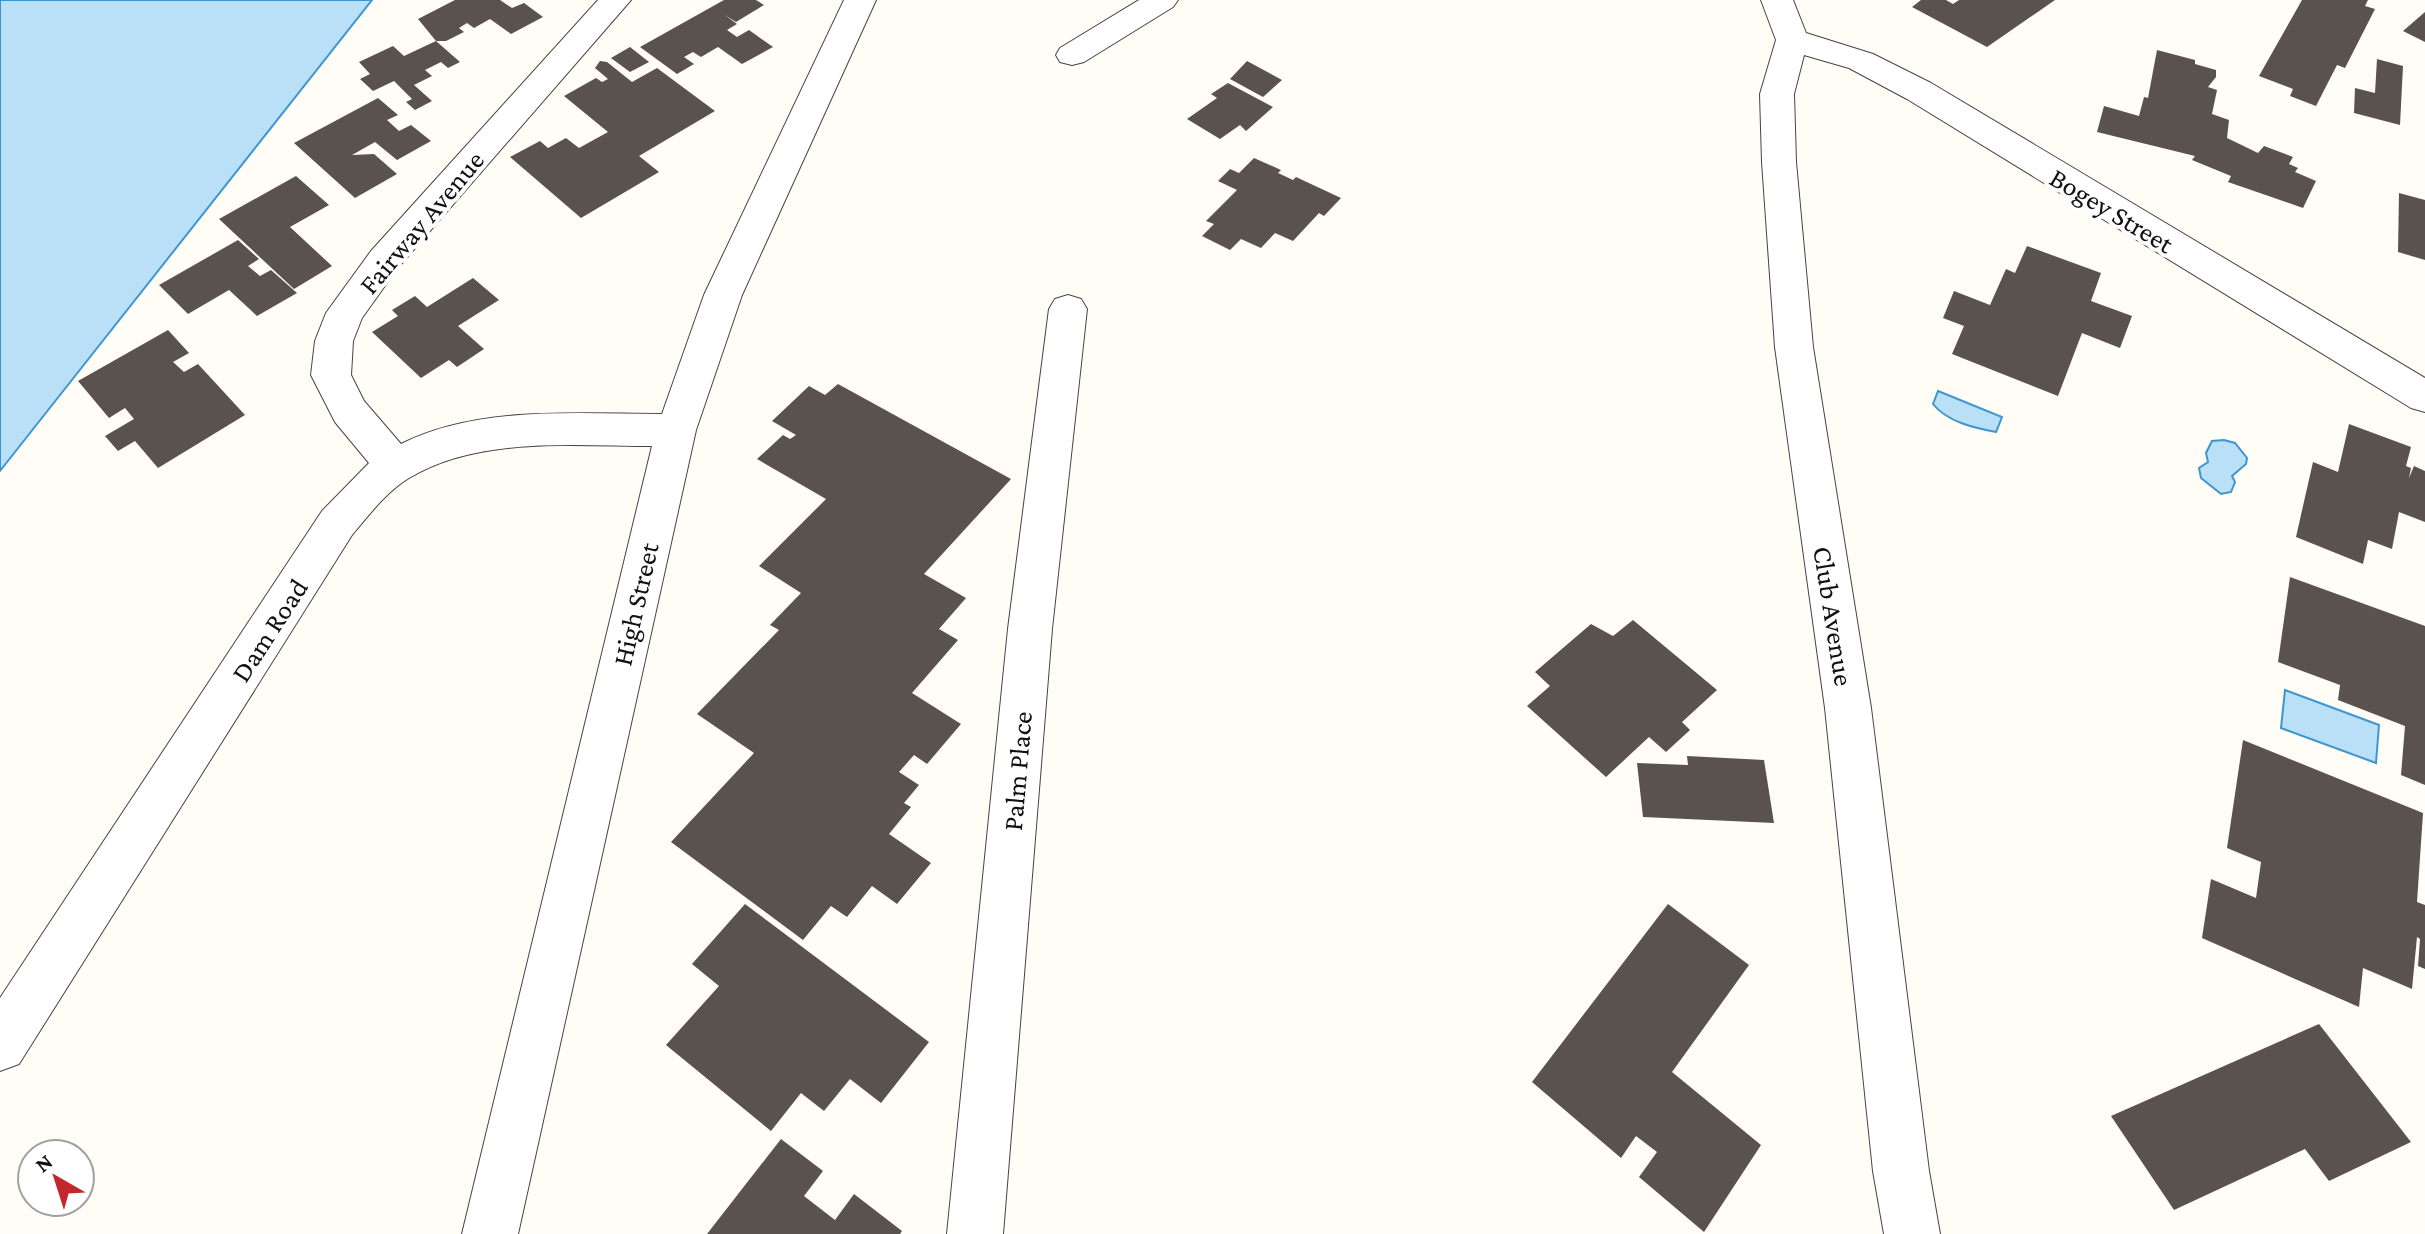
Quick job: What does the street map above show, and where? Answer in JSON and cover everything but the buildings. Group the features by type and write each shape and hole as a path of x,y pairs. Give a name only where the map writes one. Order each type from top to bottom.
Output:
{"street":[{"name":"Fairway Avenue","path":"395,466 349,411 331,375 334,341 345,313 384,260 615,0"},
{"name":"High Street","path":"490,1234 676,430 723,295 860,0"},
{"path":"1072,55 1162,0"},
{"name":"Bogey Street","path":"1784,20 1919,91 2425,397"},
{"name":"Club Avenue","path":"1784,20 1777,94 1779,162 1794,347 1848,708 1901,1171 1912,1234"},
{"name":"Palm Place","path":"975,1234 1030,629 1068,309"},
{"name":"Dam Road","path":"0,1045 337,523 370,487 395,466 441,446 478,438 552,431 676,430"}],"water":[{"path":"0,0 372,0 0,471"},
{"path":"1938,391 2002,417 1996,432 1946,415 1933,404"},
{"path":"2212,441 2235,443 2247,458 2246,464 2232,476 2235,482 2231,492 2221,494 2201,478 2199,468 2208,462 2206,453"},
{"path":"2285,690 2379,725 2376,763 2281,728"}]}
